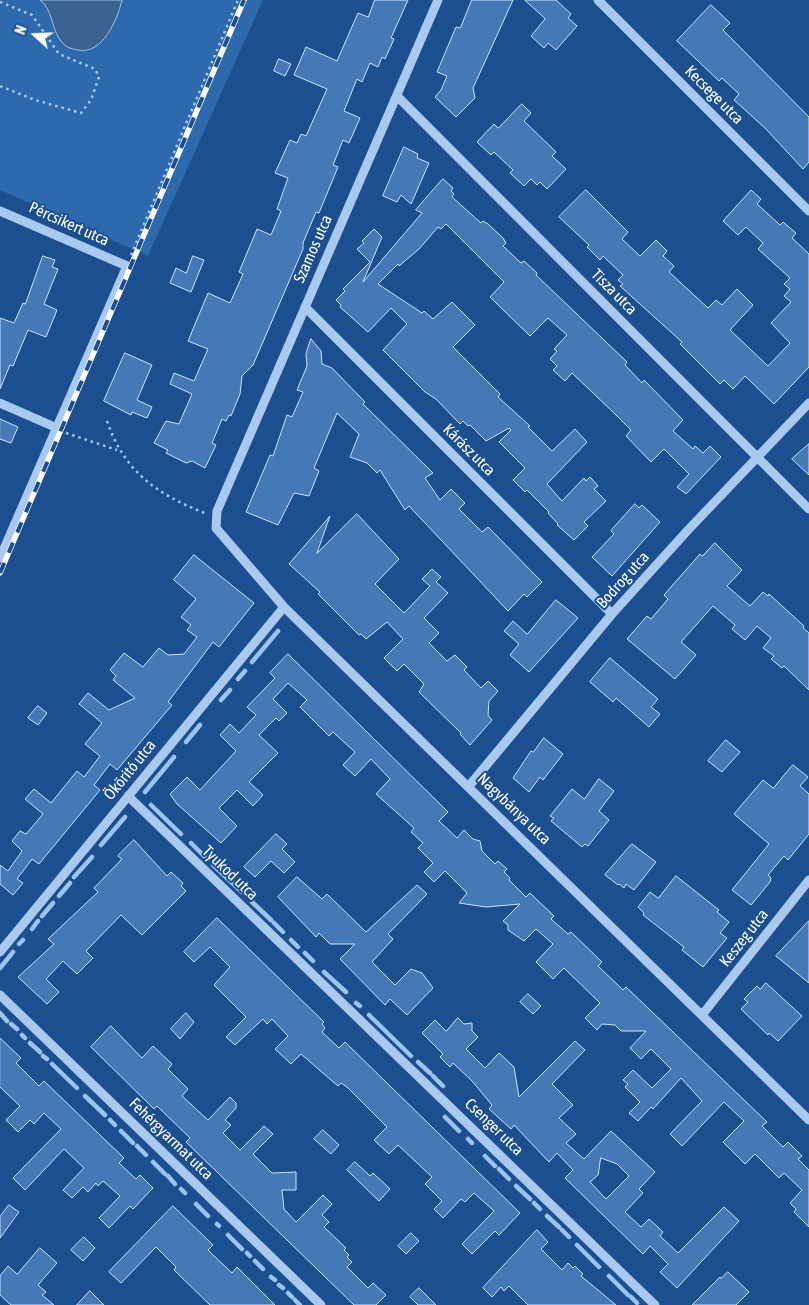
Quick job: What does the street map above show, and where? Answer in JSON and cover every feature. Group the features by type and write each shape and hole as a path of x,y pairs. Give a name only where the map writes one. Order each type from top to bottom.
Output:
{"street":[{"name":"Szamos utca","path":"216,514 438,0"},
{"name":"Kecsege utca","path":"598,0 809,211"},
{"name":"Tisza utca","path":"397,96 809,509"},
{"name":"Pércsikert utca","path":"0,210 127,266"},
{"path":"0,558 127,266"},
{"name":"Kárász utca","path":"304,307 612,614"},
{"path":"0,403 57,428"},
{"name":"Bodrog utca","path":"469,786 612,614 809,403"},
{"name":"Nagybánya utca","path":"216,514 219,532 284,607 809,1120"},
{"name":"Ököritó utca","path":"0,952 284,607"},
{"name":"Tyukod utca","path":"128,796 311,971"},
{"name":"Keszeg utca","path":"702,1015 809,880"},
{"name":"Csenger utca","path":"311,971 655,1305"},
{"name":"Fehérgyarmat utca","path":"0,995 321,1305"}],"path":[{"path":"127,266 238,0"},
{"path":"0,2 32,15 59,54 95,68 99,77 91,100 81,113 35,100 0,86"},
{"path":"106,421 119,451 133,470 170,498 216,514"},
{"path":"57,428 119,451"}],"shaded area":[{"path":"0,0 263,0 148,256 0,190"},
{"path":"40,0 122,0 112,26 101,42 87,50 78,50 63,43 55,31 50,14"}],"building":[{"path":"375,0 408,0 391,38 394,39 385,59 382,57 378,67 370,63 362,82 357,79 344,111 360,118 349,143 343,140 333,165 338,167 319,213 316,212 303,243 303,249 253,365 242,376 240,394 231,416 229,415 226,421 222,419 212,443 216,445 205,468 192,461 186,463 166,453 168,450 154,443 166,421 179,424 192,394 170,384 174,373 194,381 208,349 188,341 208,293 230,303 243,274 239,272 257,229 271,235 281,211 277,209 288,178 275,173 290,140 297,143 301,134 306,136 327,89 294,75 306,47 337,61 358,13 368,17"},
{"path":"472,0 513,0 473,88 475,98 456,117 435,97 441,90 447,76 437,72 456,27 460,28"},
{"path":"525,0 556,0 571,14 568,18 577,26 556,50 548,43 544,48 531,36 545,19"},
{"path":"711,5 730,23 723,30 809,117 809,162 803,169 765,128 734,100 739,94 722,78 719,81 677,41"},
{"path":"279,59 291,64 285,76 274,71"},
{"path":"522,104 531,113 524,121 556,152 552,156 566,169 547,189 540,182 537,185 531,179 524,186 510,173 513,170 494,152 491,155 477,142 494,124 498,128"},
{"path":"404,147 418,154 417,158 429,163 411,204 401,195 397,202 383,196"},
{"path":"443,179 453,188 451,191 454,194 452,197 481,223 483,221 488,224 503,238 506,243 503,246 521,263 524,261 537,273 536,275 627,362 625,365 642,383 644,380 683,420 673,431 693,449 695,446 703,453 710,446 721,457 686,494 677,487 689,474 664,449 651,462 626,436 631,430 572,373 565,381 553,370 557,366 550,359 557,351 554,349 567,335 548,318 530,336 490,297 504,282 446,224 441,229 438,227 419,249 399,266 398,264 378,284 422,313 424,311 433,319 452,302 475,325 453,347 500,394 498,397 530,426 528,427 552,451 575,429 587,442 547,484 562,501 584,478 586,481 590,477 598,486 594,489 606,501 584,522 588,526 574,540 557,525 549,512 527,490 525,492 513,480 525,468 499,442 511,430 509,428 486,441 470,425 468,426 463,421 460,424 383,350 407,324 391,308 368,332 340,307 341,305 336,300 345,291 343,289 370,262 357,249 364,243 362,241 374,229 382,237 363,282 422,213 416,210"},
{"path":"586,190 628,232 622,239 640,256 656,240 667,251 663,256 674,266 669,272 708,308 716,300 722,305 737,289 753,305 730,330 768,366 790,343 771,323 791,302 784,296 790,289 784,284 790,278 758,249 763,243 746,227 738,235 723,221 751,190 761,199 757,204 780,225 783,222 796,233 792,238 809,254 809,367 774,404 745,376 733,389 724,380 720,384 680,344 682,342 620,286 623,284 618,280 623,275 603,256 600,260 587,247 589,245 559,217"},
{"path":"43,256 55,260 52,267 58,269 44,304 57,310 46,337 28,330 13,366 10,365 0,389 0,318 14,323 23,303 25,304"},
{"path":"193,256 204,260 191,292 170,283 176,268 186,273"},
{"path":"311,339 321,351 322,364 332,368 365,402 363,404 433,473 425,478 440,500 451,489 465,503 459,509 482,532 488,527 542,582 527,597 524,594 508,611 409,506 405,510 380,470 377,473 367,463 350,457 359,434 337,413 314,468 319,471 309,496 294,493 278,525 246,512 270,455 273,456 287,415 292,417 303,392 297,390 307,366 306,354"},
{"path":"125,353 152,365 137,400 152,407 147,418 132,412 131,415 104,401"},
{"path":"0,419 18,427 11,443 0,439"},
{"path":"809,444 809,475 792,459"},
{"path":"635,504 639,508 642,505 660,522 612,576 592,557 614,534 611,531"},
{"path":"357,514 399,559 375,584 404,613 430,586 422,579 432,569 441,577 436,582 448,593 424,618 439,633 429,643 447,661 455,655 467,667 464,670 481,688 488,681 498,691 489,701 488,715 492,720 470,745 461,733 419,692 424,684 404,664 397,671 384,658 403,639 387,622 366,639 361,634 359,635 318,594 320,592 289,564 330,516 317,553"},
{"path":"715,543 742,570 727,586 750,606 763,592 768,596 769,594 804,626 803,628 809,633 809,690 784,666 782,668 771,659 774,656 763,648 771,638 757,626 745,640 732,629 735,625 713,606 681,642 696,655 675,679 627,639 647,616 651,619 668,599 664,595 700,554 702,556"},
{"path":"194,555 254,603 219,647 213,642 168,702 172,705 117,770 110,764 94,785 100,790 39,864 32,859 17,879 23,883 13,895 0,884 0,865 8,871 22,851 12,841 20,831 26,834 43,814 25,799 34,789 51,803 77,771 84,777 100,756 85,744 102,723 79,704 88,693 109,710 135,698 113,680 116,676 110,670 124,653 143,667 159,648 168,655 184,654 197,637 187,630 191,625 181,617 196,599 174,580"},
{"path":"556,600 578,618 529,672 510,655 519,644 504,631 513,621 527,634"},
{"path":"288,654 448,812 439,821 457,838 464,830 473,839 480,841 482,851 495,864 498,861 507,869 504,872 510,878 509,880 526,897 530,893 554,916 551,919 568,934 571,932 602,962 598,966 623,990 626,987 767,1122 762,1126 783,1147 788,1142 802,1156 798,1159 809,1170 809,1227 794,1212 796,1209 790,1203 802,1190 784,1173 779,1178 755,1154 745,1164 723,1142 744,1121 724,1102 682,1146 670,1134 702,1101 681,1078 653,1109 651,1107 638,1121 629,1113 640,1102 625,1087 628,1084 623,1080 633,1070 652,1088 671,1069 651,1049 641,1059 630,1048 646,1031 621,1031 615,1025 602,1024 597,1030 585,1018 600,1003 564,968 553,979 536,962 553,944 536,929 524,941 508,930 508,925 503,921 520,904 486,907 459,903 467,893 445,871 434,882 424,872 433,863 418,848 423,843 411,832 414,828 376,794 390,779 371,759 355,776 343,765 355,752 333,732 329,736 300,707 307,700 288,683 273,699 287,713 279,721 276,718 259,735 278,753 249,782 263,795 253,806 237,790 219,808 237,826 221,843 177,804 170,794 187,777 200,790 236,751 220,735 230,724 239,733 256,715 247,707 275,678 270,673"},
{"path":"610,658 658,699 651,707 660,714 649,727 616,698 613,702 590,682"},
{"path":"38,706 47,713 38,725 28,718"},
{"path":"544,738 563,754 543,780 540,777 529,792 513,778 531,751 533,752"},
{"path":"726,740 740,752 722,772 708,761"},
{"path":"793,765 808,777 800,786 809,794 809,834 788,860 784,856 768,875 771,878 770,882 751,905 732,890 769,844 734,814 763,780 773,788"},
{"path":"599,779 614,791 599,811 609,820 588,846 585,844 582,847 551,821 554,818 550,816 572,789 584,799"},
{"path":"276,834 287,844 282,849 295,862 284,873 271,861 255,877 244,867"},
{"path":"134,840 167,876 171,872 183,883 181,886 186,891 142,935 121,915 86,951 93,958 77,974 63,961 46,979 59,992 47,1004 18,977 54,944 48,939 98,892 94,888 122,859 118,856"},
{"path":"632,844 656,862 634,890 626,884 624,888 618,885 605,875"},
{"path":"676,876 719,910 717,912 729,922 720,933 727,938 703,967 682,950 684,947 643,915 644,913 638,907 650,892 658,898"},
{"path":"297,877 322,899 327,894 366,932 417,885 427,894 388,934 393,939 372,962 395,985 411,969 422,973 433,988 407,1015 390,999 385,1005 340,959 355,944 330,944 319,933 316,937 278,897"},
{"path":"217,918 324,1022 322,1024 325,1028 322,1032 339,1048 345,1042 520,1213 499,1235 495,1231 472,1254 462,1244 494,1211 474,1193 465,1202 461,1199 443,1218 434,1209 442,1201 425,1184 432,1177 398,1145 389,1154 374,1140 387,1127 347,1087 341,1083 338,1086 301,1054 291,1064 275,1049 288,1036 272,1019 267,1024 263,1019 235,1045 226,1037 246,1017 214,985 230,967 210,947 194,962 184,952"},
{"path":"809,921 809,983 776,956"},
{"path":"766,983 802,1016 778,1041 769,1033 768,1035 741,1009 748,1002 744,999 757,986 760,989"},
{"path":"528,994 541,1006 533,1014 520,1002"},
{"path":"186,1013 194,1022 180,1039 171,1029"},
{"path":"458,1018 464,1024 472,1023 472,1031 478,1037 466,1049 485,1068 499,1053 514,1067 519,1097 575,1041 585,1050 552,1084 573,1105 559,1118 576,1134 566,1143 584,1159 611,1131 655,1172 639,1189 643,1193 625,1212 641,1227 649,1219 663,1232 660,1236 678,1253 724,1207 739,1221 677,1288 660,1272 668,1264 650,1246 643,1254 565,1178 573,1170 557,1153 549,1162 514,1125 511,1129 489,1109 492,1105 472,1081 453,1063 450,1067 440,1057 443,1054 422,1033 435,1020 446,1031","holes":["601,1158 617,1164 629,1176 606,1199 590,1182 598,1175"]},
{"path":"111,1026 142,1058 153,1046 172,1064 168,1069 188,1089 182,1096 208,1120 230,1097 236,1103 236,1108 225,1120 231,1125 223,1133 240,1150 264,1126 273,1134 253,1154 272,1173 296,1172 296,1190 282,1190 284,1209 296,1222 323,1195 332,1204 322,1215 329,1222 324,1227 346,1248 344,1250 349,1255 347,1257 352,1262 347,1267 368,1288 373,1283 386,1295 376,1305 354,1305 186,1142 190,1138 157,1106 154,1109 91,1047"},
{"path":"0,1038 21,1058 16,1063 39,1086 44,1081 124,1158 119,1163 136,1179 140,1175 153,1188 133,1209 130,1206 109,1228 99,1218 120,1196 103,1181 98,1186 96,1183 88,1192 83,1187 72,1198 63,1190 84,1168 64,1149 25,1190 13,1178 61,1129 44,1113 34,1124 30,1120 18,1132 6,1120 20,1106 0,1087"},
{"path":"323,1130 339,1145 331,1154 314,1139"},
{"path":"355,1162 370,1176 373,1173 390,1189 379,1201 347,1170"},
{"path":"9,1205 19,1212 0,1238 0,1217"},
{"path":"173,1206 213,1245 208,1250 232,1273 237,1267 275,1305 210,1305 174,1270 176,1267 156,1247 121,1283 109,1272"},
{"path":"537,1230 548,1242 541,1249 562,1270 568,1263 573,1268 575,1266 583,1274 581,1276 616,1305 528,1305 509,1286 504,1291 501,1287 492,1297 483,1288"},
{"path":"411,1233 419,1241 406,1254 398,1246"},
{"path":"84,1237 95,1248 83,1261 71,1250"},
{"path":"40,1248 57,1263 38,1285 46,1292 42,1295 54,1305 11,1305 0,1295 0,1276 8,1266 17,1274"},
{"path":"728,1272 749,1292 736,1305 692,1305 720,1277"},
{"path":"419,1288 436,1305 418,1305 410,1297"},
{"path":"90,1291 104,1305 77,1305"}],"waterway":[{"path":"252,662 278,631"},
{"path":"238,679 245,671"},
{"path":"221,700 230,690"},
{"path":"186,742 200,725"},
{"path":"145,792 174,757"},
{"path":"151,805 181,834"},
{"path":"101,845 125,817"},
{"path":"191,843 205,857"},
{"path":"74,877 92,857"},
{"path":"213,865 242,892"},
{"path":"59,896 70,883"},
{"path":"252,902 271,920"},
{"path":"42,916 53,903"},
{"path":"32,929 38,921"},
{"path":"274,923 283,932"},
{"path":"19,944 23,940"},
{"path":"291,940 298,947"},
{"path":"0,968 13,952"},
{"path":"305,953 313,961"},
{"path":"324,972 346,992"},
{"path":"356,1003 360,1006"},
{"path":"0,1013 7,1021"},
{"path":"369,1015 411,1056"},
{"path":"11,1024 17,1029"},
{"path":"22,1035 25,1038"},
{"path":"30,1043 40,1052"},
{"path":"43,1056 47,1059"},
{"path":"418,1062 430,1073"},
{"path":"52,1064 77,1088"},
{"path":"433,1076 443,1086"},
{"path":"85,1096 105,1115"},
{"path":"445,1117 459,1131"},
{"path":"110,1120 115,1125"},
{"path":"121,1131 133,1143"},
{"path":"468,1139 472,1143"},
{"path":"137,1146 146,1155"},
{"path":"485,1156 495,1166"},
{"path":"153,1162 165,1174"},
{"path":"499,1169 509,1179"},
{"path":"168,1176 175,1184"},
{"path":"516,1186 530,1199"},
{"path":"181,1189 185,1193"},
{"path":"534,1203 540,1209"},
{"path":"196,1204 208,1216"},
{"path":"547,1216 559,1227"},
{"path":"562,1230 569,1237"},
{"path":"228,1235 242,1249"},
{"path":"577,1245 599,1267"},
{"path":"247,1253 250,1256"},
{"path":"255,1261 263,1269"},
{"path":"609,1276 628,1295"},
{"path":"271,1277 275,1280"},
{"path":"279,1285 283,1288"},
{"path":"288,1293 292,1297"},
{"path":"631,1297 637,1303"},
{"path":"295,1300 300,1305"}],"railway":[{"path":"0,573 244,0"}]}
